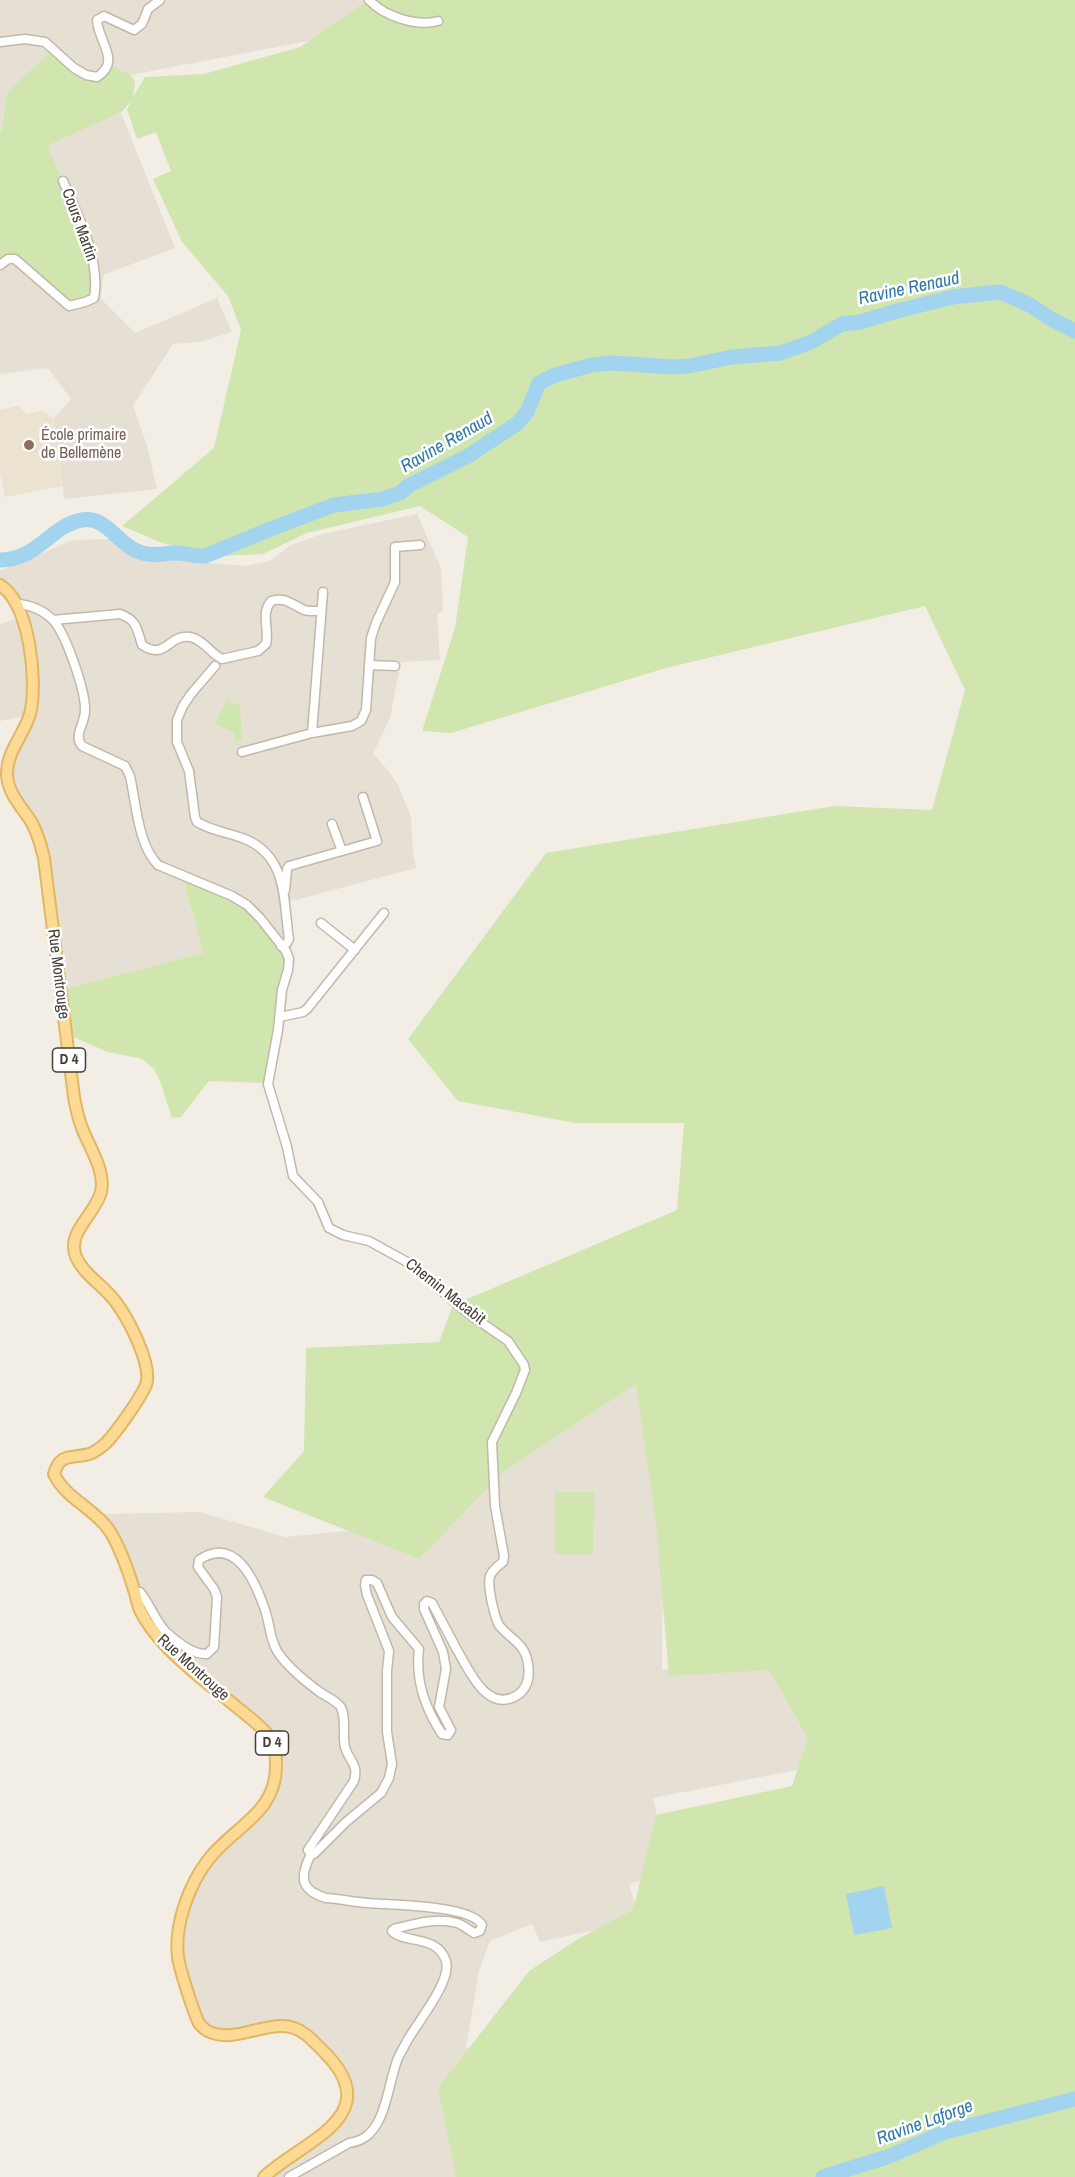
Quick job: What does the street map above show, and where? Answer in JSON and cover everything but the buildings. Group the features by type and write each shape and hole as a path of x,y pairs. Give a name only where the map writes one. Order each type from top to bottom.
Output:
{"main road":[{"name":"Rue Montrouge","path":"0,585 12,595 23,616 32,667 30,714 9,760 7,774 10,790 39,838 44,858 74,1097 82,1130 101,1176 98,1202 76,1233 74,1245 76,1257 83,1268 115,1301 146,1361 148,1375 141,1395 105,1444 90,1454 75,1455 62,1460 54,1474 67,1493 107,1527 115,1540 140,1611 165,1646 272,1739 276,1755 275,1786 264,1806 209,1858 199,1873 185,1907 177,1941 178,1958 199,2023 209,2032 222,2036 283,2026 298,2029 310,2037 337,2066 346,2080 348,2095 343,2111 334,2125 264,2177"}],"street":[{"path":"0,42 37,39 45,42 59,56 86,75 97,77 103,73 108,64 109,54 100,37 98,20 104,16 134,30 142,24 148,9 159,0"},
{"path":"369,0 413,22 429,24 438,21"},
{"name":"Cours Martin","path":"0,265 8,259 15,259 69,306 94,298 96,285 92,257 63,182"},
{"path":"242,752 312,733 352,726 361,721 366,710 371,638 395,582 395,547 420,545"},
{"path":"312,733 323,592"},
{"path":"16,604 23,604 44,612 53,620 120,614 130,618 137,627 142,645 151,651 157,651 180,638 188,637 194,638 222,659 258,651 266,644 267,631 264,618 270,601 279,599 292,602 304,611 321,611"},
{"name":"Chemin Macabit","path":"53,620 58,626 80,678 86,713 79,732 79,743 82,747 125,766 130,776 144,843 151,858 158,865 232,896 247,905 260,918 289,959 268,1084 293,1176 318,1202 329,1228 369,1241 409,1263 469,1314 508,1341 525,1365 516,1393 492,1442 495,1506 504,1557 503,1563 493,1569 489,1588 499,1624 522,1647 528,1662 529,1679 523,1692 511,1699 500,1700 486,1692 475,1682 432,1603 428,1601 424,1604 424,1609 443,1652 446,1669 439,1707 451,1730 448,1735 442,1734 432,1720 421,1694 417,1663 419,1650 392,1617 377,1583 366,1580 367,1595 389,1651 387,1732 392,1764 389,1778 381,1793 346,1822 314,1854 311,1854"},
{"path":"369,665 396,666"},
{"name":"Chemin Macabit","path":"214,666 183,706 177,720 177,742 189,771 197,822 251,842 273,859 279,871 289,939 281,946"},
{"path":"283,896 289,866 378,841 363,797"},
{"path":"332,824 342,851"},
{"path":"280,1017 307,1009 384,914"},
{"path":"321,923 355,950"},
{"path":"135,1593 140,1592 147,1600 165,1631 195,1652 207,1654 214,1647 218,1597 198,1567 199,1560 205,1556 222,1553 231,1554 238,1559 252,1579 265,1609 271,1640 279,1654 307,1683 340,1706 346,1750 355,1763 354,1781 308,1850 311,1854 302,1879 306,1887 315,1895 366,1903 438,1908 461,1913 479,1921 482,1925 480,1931 474,1933 458,1924 443,1921 414,1923 392,1931 395,1935 420,1940 437,1948 445,1958 447,1968 442,1984 398,2058 379,2119 369,2134 358,2142 348,2143 289,2177"}],"shaded area":[{"path":"0,0 413,0 350,33 131,75 135,82 133,98 121,113 175,248 103,275 101,299 135,333 217,298 232,332 200,342 173,344 133,406 147,445 157,489 64,499 54,418 71,399 48,368 0,374"},
{"name":"École primaire de Bellemène","path":"18,406 27,414 42,411 54,418 62,486 5,497 0,473 0,410"},
{"path":"417,514 441,568 443,611 437,614 440,660 401,662 390,718 373,754 398,785 411,817 416,868 288,902 289,887 282,888 287,943 183,879 203,953 60,990 44,858 7,774 29,715 0,721 0,624 23,616 0,585 0,571 73,540 113,539 136,548 191,561 244,566 270,561 291,545 322,534"},
{"path":"669,1363 662,1670 809,1646 828,1764 653,1798 669,1872 629,1884 639,1917 595,1930 540,1942 532,1924 490,1941 479,1971 466,2048 483,2049 491,2177 264,2177 334,2125 346,2080 298,2029 222,2032 211,2029 204,2021 182,1957 182,1943 190,1907 202,1876 224,1848 265,1811 280,1758 236,1700 168,1643 155,1626 146,1611 122,1537 102,1514 200,1512 285,1537 426,1523 492,1442"}],"green space":[{"path":"368,0 1075,0 1075,2177 456,2177 438,2088 529,1971 578,1939 633,1910 656,1815 792,1786 808,1738 769,1670 669,1676 656,1523 636,1384 504,1471 419,1559 263,1497 304,1451 306,1348 439,1342 453,1305 677,1210 684,1123 575,1123 458,1101 408,1039 546,853 834,806 932,810 965,690 925,606 666,668 451,733 422,731 455,628 468,537 420,506 307,533 263,554 221,556 162,543 122,526 214,448 241,330 228,296 182,242 153,179 171,171 156,132 137,139 127,109 132,100 121,112 47,146 74,205 92,257 94,298 69,306 15,259 0,265 0,132 7,93 53,49 74,68 75,75 97,77 108,64 130,75 135,82 133,97 145,77 204,74 300,47"},
{"path":"227,700 240,706 242,741 236,742 234,733 215,724"},
{"path":"183,878 247,905 289,959 264,1083 209,1081 181,1117 172,1118 154,1069 142,1059 108,1052 66,1034 60,990 203,953"},
{"path":"555,1492 594,1492 593,1554 555,1554"}],"water":[{"path":"884,1886 892,1928 854,1935 846,1894"}],"waterway":[{"name":"Ravine Renaud","path":"0,560 24,554 61,528 82,520 98,522 130,547 142,553 205,556 334,505 383,499 400,493 408,486 468,456 518,423 527,412 539,383 555,375 592,365 612,363 689,366 732,357 781,353 811,342 842,324 860,322 953,297 1000,292 1030,305 1075,331"},
{"name":"Ravine Laforge","path":"823,2177 890,2156 945,2132 1075,2099"}],"place":[{"name":"École primaire de Bellemène","path":"29,445"}]}
